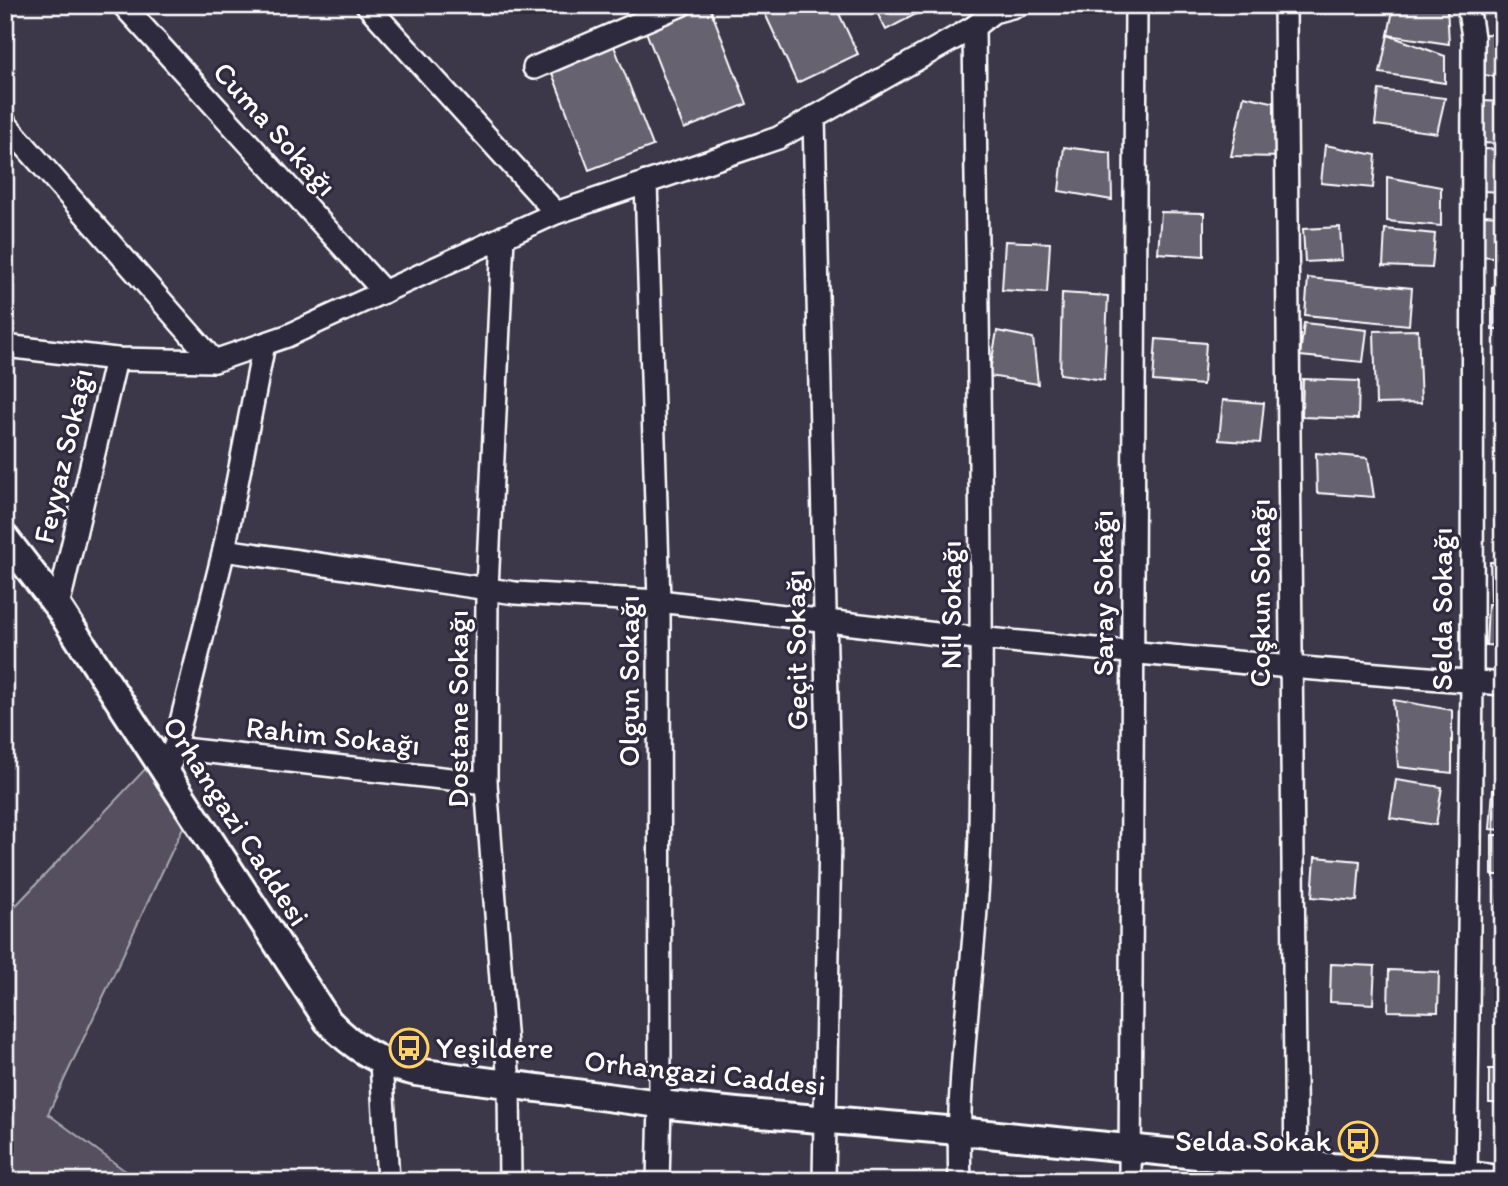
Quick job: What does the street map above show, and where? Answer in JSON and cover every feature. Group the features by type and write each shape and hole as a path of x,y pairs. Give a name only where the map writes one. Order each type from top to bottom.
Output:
{"street":[{"name":"Cuma Sokağı","path":"123,5 384,292"},
{"path":"367,5 556,213"},
{"path":"534,68 681,5"},
{"path":"9,342 116,359 214,361 288,336 556,213 779,138 974,27 993,12 1019,5"},
{"name":"Saray Sokağı","path":"1130,1181 1136,5"},
{"name":"Coşkun Sokağı","path":"1285,5 1296,1173"},
{"name":"Selda Sokağı","path":"1466,1178 1472,682 1474,37 1468,5"},
{"name":"Nil Sokağı","path":"960,1181 958,1131 980,838 981,637 974,27"},
{"name":"Geçit Sokağı","path":"814,117 830,835 824,1181"},
{"path":"5,123 214,361"},
{"name":"Olgun Sokağı","path":"646,182 659,601 658,1181"},
{"name":"Dostane Sokağı","path":"503,237 487,589 486,783 509,1084 510,1181"},
{"path":"167,777 225,550 264,344"},
{"name":"Feyyaz Sokağı","path":"58,607 116,359"},
{"name":"Orhangazi Caddesi","path":"5,538 58,607 328,1021 346,1040 380,1062 416,1072 660,1104 958,1131 1131,1150 1296,1173 1503,1180"},
{"path":"225,550 515,593 659,601 824,621 1131,652 1503,684"},
{"name":"Rahim Sokağı","path":"174,748 486,783"},
{"path":"380,1062 388,1181"}],"shaded area":[{"path":"149,765 186,821 48,1114 139,1181 5,1181 5,917"}],"building":[{"path":"691,5 709,5 747,104 684,129 643,24"},
{"path":"761,5 835,5 858,54 797,83"},
{"path":"873,5 933,5 886,30"},
{"path":"1394,5 1447,5 1449,44 1388,35"},
{"path":"1484,34 1503,35 1503,77 1481,75"},
{"path":"1388,35 1445,56 1445,83 1380,73"},
{"path":"612,41 653,146 589,170 549,65"},
{"path":"1379,90 1445,98 1437,133 1375,125"},
{"path":"1244,96 1286,105 1286,157 1231,156"},
{"path":"1483,101 1503,102 1503,144 1481,143"},
{"path":"1325,145 1376,155 1373,188 1321,183"},
{"path":"1064,147 1111,153 1112,200 1059,191"},
{"path":"1485,149 1503,150 1503,192 1483,191"},
{"path":"1387,177 1441,187 1441,226 1387,221"},
{"path":"1161,212 1204,213 1204,256 1158,253"},
{"path":"1483,215 1503,216 1503,258 1481,256"},
{"path":"1340,227 1342,260 1305,262 1303,229"},
{"path":"1385,229 1435,234 1432,268 1383,266"},
{"path":"1005,241 1050,243 1047,293 1002,290"},
{"path":"1308,278 1412,288 1409,325 1305,315"},
{"path":"1492,287 1503,287 1503,329 1492,329"},
{"path":"1062,293 1108,296 1104,380 1060,374"},
{"path":"1304,323 1367,330 1363,362 1300,356"},
{"path":"1418,330 1421,403 1376,404 1374,331"},
{"path":"997,331 1033,338 1038,384 989,376"},
{"path":"1156,339 1206,343 1203,385 1153,381"},
{"path":"1303,379 1359,381 1358,419 1302,417"},
{"path":"1223,400 1264,403 1260,443 1219,440"},
{"path":"1499,428 1503,428 1503,474 1496,473"},
{"path":"1316,453 1368,458 1374,497 1317,493"},
{"path":"1490,562 1503,562 1503,601 1491,601"},
{"path":"1488,604 1503,604 1503,646 1486,645"},
{"path":"1393,700 1452,710 1452,773 1398,767"},
{"path":"1396,780 1442,787 1436,825 1390,818"},
{"path":"1493,790 1503,791 1503,830 1490,829"},
{"path":"1492,835 1503,835 1503,875 1492,875"},
{"path":"1315,857 1360,861 1357,901 1312,897"},
{"path":"1500,881 1503,881 1503,924 1496,923"},
{"path":"1331,964 1375,966 1373,1004 1330,1002"},
{"path":"1389,970 1439,972 1438,1012 1388,1011"},
{"path":"1489,1069 1503,1069 1503,1103 1489,1103"},
{"path":"1499,1115 1503,1115 1503,1146 1496,1146"},
{"path":"1170,1176 1199,1180 1200,1181 1170,1181"}],"place":[{"name":"Yeşildere","path":"409,1048"},
{"name":"Selda Sokak","path":"1358,1141"}]}
